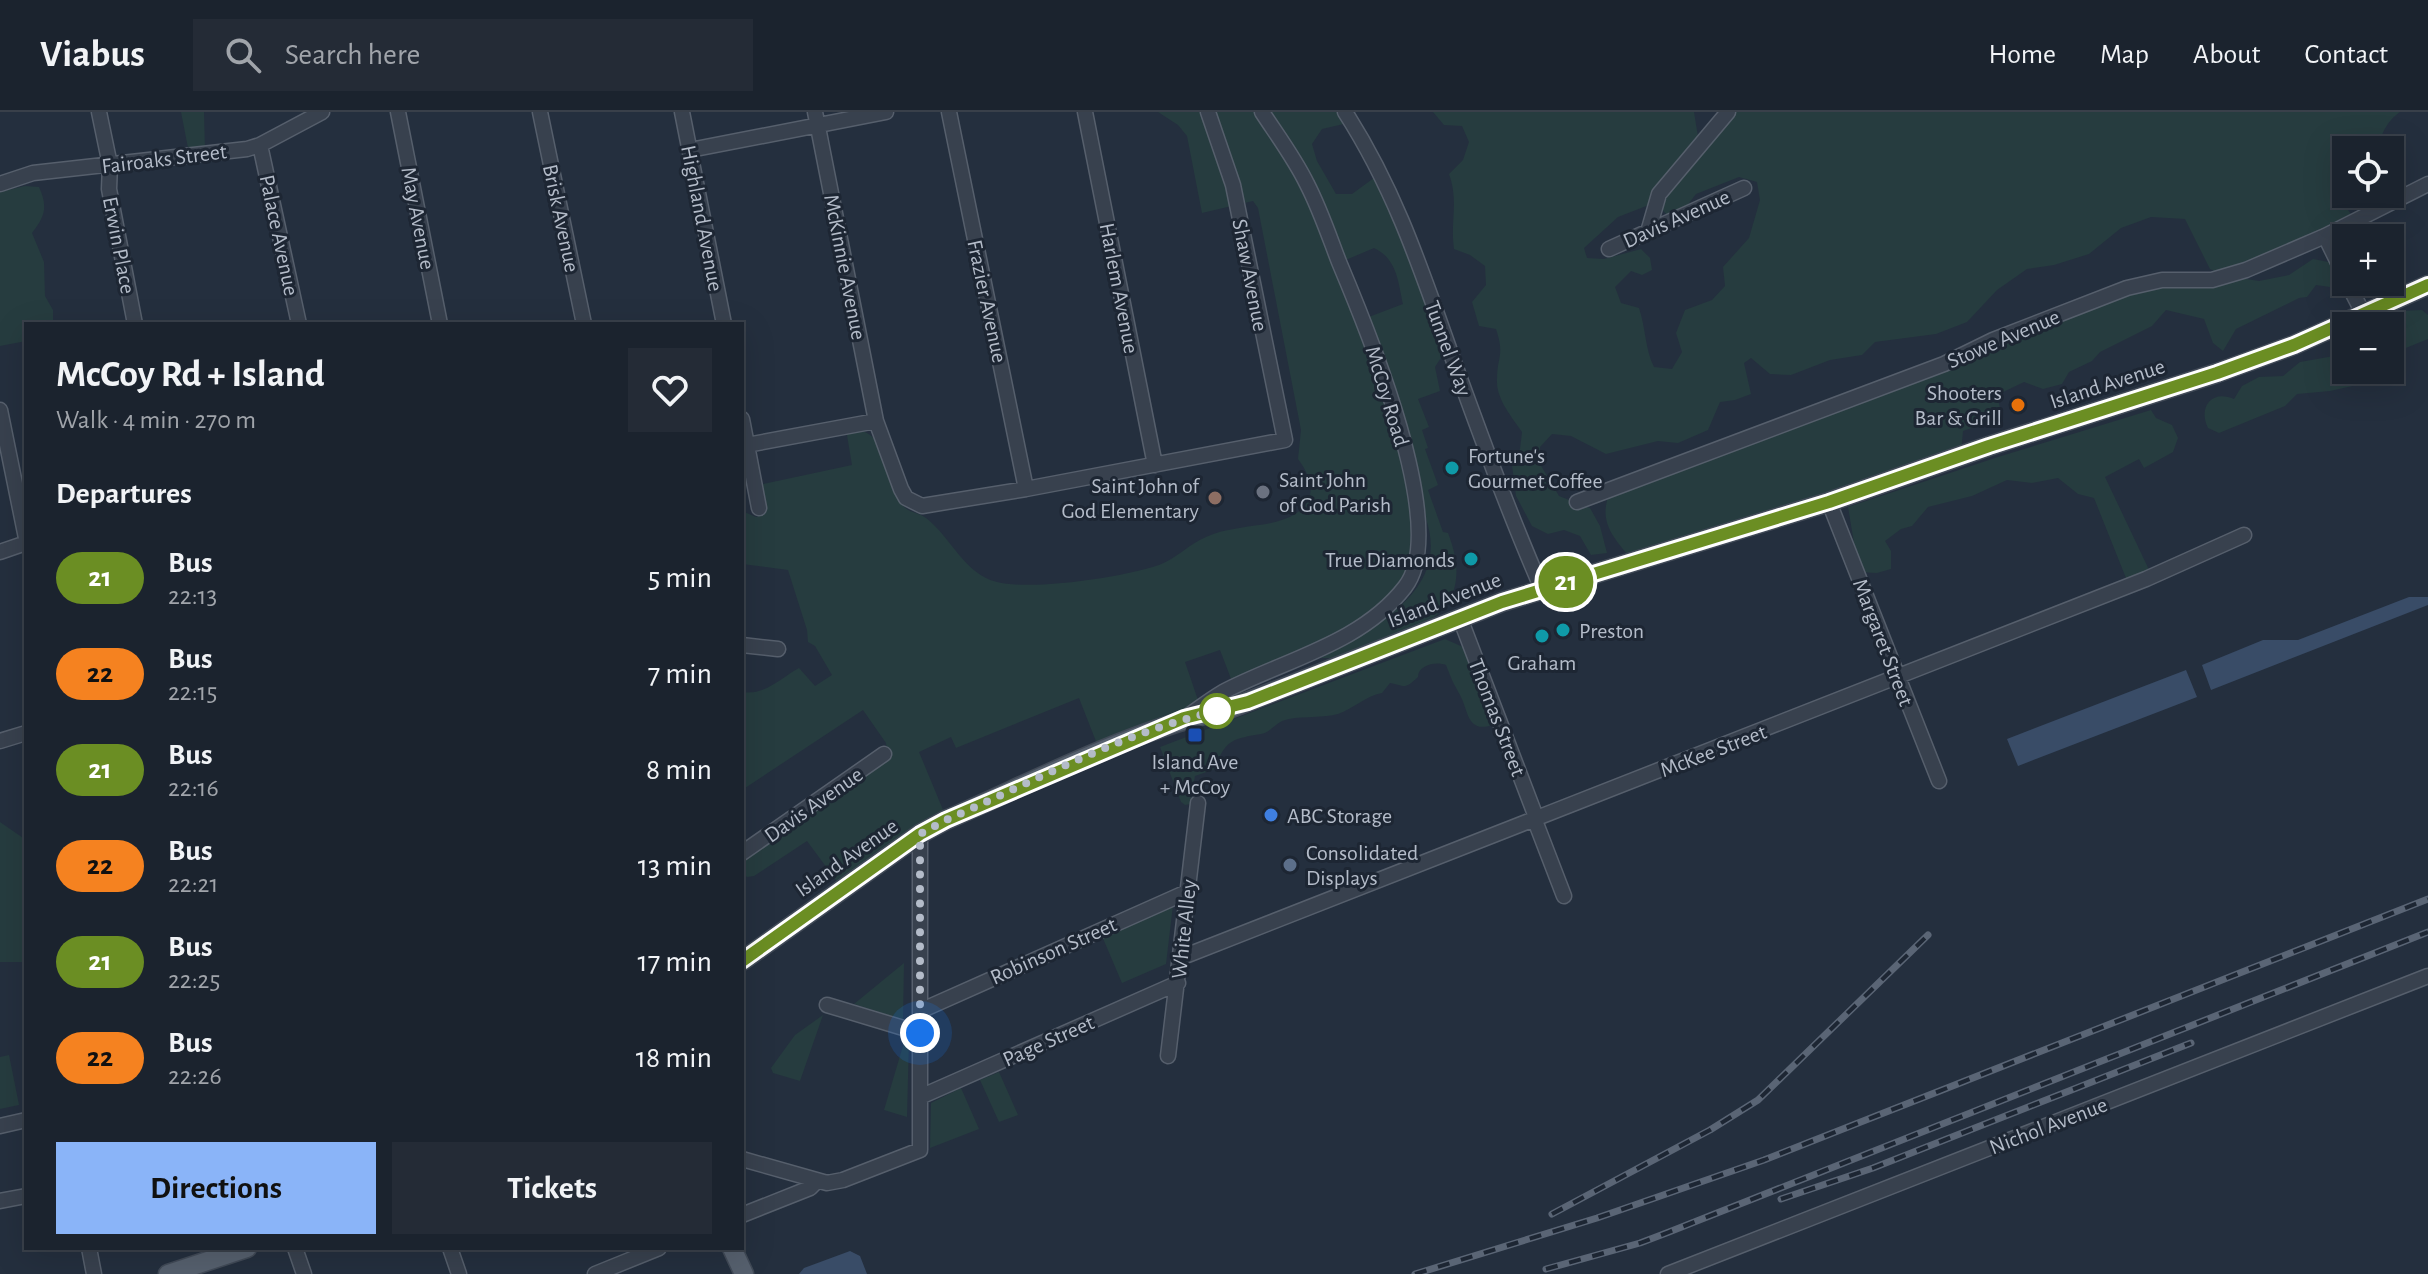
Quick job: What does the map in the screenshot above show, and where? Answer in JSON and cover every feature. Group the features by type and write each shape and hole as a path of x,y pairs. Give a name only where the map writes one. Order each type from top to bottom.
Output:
{"main road":[{"name":"Island Avenue","path":"2370,312 2428,285"},
{"name":"Island Avenue","path":"744,960 920,834 1184,718 1229,709 1542,589 1829,502 1976,450 2217,373 2332,329"},
{"path":"168,1274 241,1250"},
{"path":"733,1250 744,1274"}],"street":[{"name":"Erwin Place","path":"99,112 110,165 109,189 135,322"},
{"name":"Fairoaks Street","path":"0,184 33,173 260,145 322,112"},
{"name":"May Avenue","path":"398,112 440,322"},
{"name":"Brisk Avenue","path":"540,112 584,322"},
{"name":"Highland Avenue","path":"682,112 724,322"},
{"path":"690,150 817,119 886,112"},
{"name":"Frazier Avenue","path":"949,112 1026,489"},
{"name":"Harlem Avenue","path":"1085,112 1155,465"},
{"name":"Shaw Avenue","path":"1155,465 1285,440 1233,185 1208,112"},
{"name":"McCoy Road","path":"1184,718 1223,692 1331,643 1368,621 1391,603 1407,584 1416,568 1419,549 1407,460 1386,378 1307,183 1262,112"},
{"name":"Tunnel Way","path":"1345,112 1377,164 1407,229 1505,505 1542,589"},
{"path":"1648,232 1659,194 1728,112"},
{"name":"McKinnie Avenue","path":"817,119 876,421 901,489 913,504 922,506 1026,489"},
{"name":"Palace Avenue","path":"260,145 299,322"},
{"name":"Stowe Avenue","path":"1577,502 1631,479 1944,364 1993,340 2127,288 2162,280 2226,277 2325,236 2428,184"},
{"name":"Davis Avenue","path":"1609,249 1744,188"},
{"path":"2325,236 2332,250"},
{"path":"0,410 7,482 24,535"},
{"path":"747,445 876,421"},
{"path":"744,429 759,508"},
{"path":"1026,489 1155,465"},
{"name":"Margaret Street","path":"1829,502 1939,781"},
{"name":"McKee Street","path":"1180,958 2146,579 2244,535"},
{"path":"0,552 24,542"},
{"name":"Thomas Street","path":"1460,618 1564,896"},
{"path":"744,645 778,649"},
{"path":"0,741 24,734"},
{"name":"Davis Avenue","path":"744,852 884,754"},
{"name":"White Alley","path":"1168,1056 1198,803"},
{"path":"744,1160 827,1183 843,1180 920,1150 920,834"},
{"name":"Robinson Street","path":"920,1011 1187,892"},
{"name":"Nichol Avenue","path":"1668,1274 2428,976"},
{"name":"Page Street","path":"920,1097 1178,983"},
{"path":"827,1005 920,1033"},
{"path":"0,1126 24,1120"},
{"path":"744,1214 810,1188 816,1182"},
{"path":"0,1201 24,1196"},
{"path":"89,1250 94,1274"},
{"path":"296,1250 304,1274"},
{"path":"451,1250 459,1274"},
{"path":"595,1274 654,1250"}],"green space":[{"path":"181,112 204,112 205,151 189,153"},
{"path":"1158,112 1263,112 1306,181 1407,455 1414,561 1398,594 1363,620 1233,684 1220,650 1185,662 1199,703 1182,714 1099,749 1079,698 956,748 951,737 919,752 946,817 841,887 807,841 754,876 747,877 744,875 744,858 887,754 886,743 863,710 744,789 744,692 766,689 799,668 815,686 832,675 815,646 808,642 788,570 744,564 744,512 756,517 764,514 759,485 852,465 846,429 861,430 878,444 903,506 935,526 967,563 986,578 1032,585 1102,578 1143,570 1165,562 1213,534 1284,519 1303,508 1308,500 1310,482 1298,459 1301,430 1258,208 1253,201 1202,213 1187,136 1178,125"},
{"path":"1267,112 1341,112 1348,123 1322,129 1312,144 1317,161 1336,194 1352,194 1378,175 1446,350 1435,367 1440,391 1418,399 1429,427 1422,430 1428,448 1425,449 1438,485 1428,490 1443,532 1448,533 1456,563 1455,587 1445,606 1430,620 1387,641 1337,658 1321,658 1385,619 1418,585 1428,565 1431,542 1425,516 1419,516 1366,318 1403,304 1392,264 1382,253 1374,248 1341,262"},
{"path":"1433,112 1694,112 1699,143 1654,203 1618,217 1584,248 1587,258 1604,259 1641,249 1650,258 1652,270 1642,275 1631,271 1615,287 1621,303 1639,308 1654,367 1672,369 1682,352 1676,333 1685,310 1712,300 1725,286 1723,267 1749,238 1760,200 1757,182 1739,177 1696,194 1680,215 1666,214 1657,204 1724,112 2400,112 2381,136 2332,136 2332,208 2347,208 2354,219 2345,224 2332,224 2332,231 2324,236 2219,273 2210,269 2185,219 2151,217 2121,228 2089,254 2054,265 2027,269 1997,290 1967,322 1936,334 1875,342 1862,355 1830,360 1791,375 1770,374 1751,358 1744,363 1751,394 1720,402 1708,430 1678,443 1658,441 1606,454 1571,436 1552,434 1540,447 1540,464 1559,496 1590,508 1600,526 1607,553 1591,555 1580,536 1564,530 1548,534 1532,526 1516,496 1512,465 1520,449 1522,432 1505,408 1497,387 1500,351 1496,329 1479,326 1472,302 1486,285 1485,266 1470,255 1454,249 1454,202 1449,174 1463,160 1469,142 1462,126 1444,125"},
{"path":"25,186 39,187 44,206 40,221 32,233 44,262 45,296 53,310 53,322 24,322 24,341 0,346 0,192"},
{"path":"2313,259 2332,263 2332,286 2316,285 2307,297 2236,329 2223,351 2213,343 2204,319 2166,310 2152,326 2100,352 2092,361 2069,372 2062,384 2043,389 2024,382 1997,395 2002,417 1963,431 1961,453 1632,560 1609,528 1606,510 1611,489 2128,289 2234,277 2259,281 2289,275"},
{"path":"2422,310 2428,315 2428,339 2404,349 2404,312 2399,311"},
{"path":"2332,356 2332,384 2362,384 2297,394 2285,406 2219,433 2208,428 2206,407 2213,399 2219,396 2234,399 2242,386 2259,377 2283,376 2300,362"},
{"path":"2151,410 2156,418 2172,425 2178,438 2173,452 2144,468 2139,459 2105,477 2151,574 2128,583 2094,498 2078,494 2058,478 2032,483 2007,480 1972,496 1928,507 1912,526 1901,529 1885,541 1891,551 1891,569 1877,573 1859,572 1848,507"},
{"path":"1445,639 1463,647 1468,654 1495,724 1486,727 1474,724 1446,665 1433,664 1424,667 1409,684 1390,683 1382,693 1338,714 1288,719 1269,731 1231,742 1222,752 1215,769 1195,776 1190,804 1181,802 1160,747"},
{"path":"0,822 24,839 24,962 0,962"},
{"path":"1173,905 1166,964 1122,983 1102,936"},
{"path":"904,963 903,1020 854,1004"},
{"path":"823,1015 800,1081 773,1073 771,1068 795,1035"},
{"path":"905,1039 909,1040 907,1117 884,1110"},
{"path":"9,1055 19,1105 0,1109 0,1057"},
{"path":"999,1072 1018,1115 999,1122 980,1080"},
{"path":"961,1088 979,1129 930,1148 931,1103"}],"water":[{"path":"2409,597 2428,597 2428,605 2211,690 2202,665 2263,640 2298,640"},
{"path":"2186,670 2197,697 2018,766 2007,739"},
{"path":"850,1251 860,1256 867,1274 799,1274 804,1268"}],"railway":[{"path":"1415,1274 1597,1218 1764,1160 2428,899"},
{"path":"1546,1269 1669,1232 2428,932"},
{"path":"1552,1214 1710,1130 1758,1100 1928,935"},
{"path":"1781,1199 1873,1168 2191,1043"}],"bus line":[{"name":"21","path":"744,960 920,834 1126,741 1184,718 1248,702 1502,602 1829,502 1924,467 2217,373 2294,345 2428,285"}],"place":[{"name":"Shooters Bar & Grill","path":"2018,405"},
{"name":"Fortune's Gourmet Coffee","path":"1452,468"},
{"name":"Saint John of God Parish","path":"1263,492"},
{"name":"Saint John of God Elementary","path":"1215,498"},
{"name":"True Diamonds","path":"1471,559"},
{"name":"Preston","path":"1563,630"},
{"name":"Graham","path":"1542,636"},
{"name":"Island Ave + McCoy","path":"1195,735"},
{"name":"ABC Storage","path":"1271,815"},
{"name":"Consolidated Displays","path":"1290,865"}],"route":[{"path":"920,1033 920,834 1126,741 1184,718 1217,711"}]}
